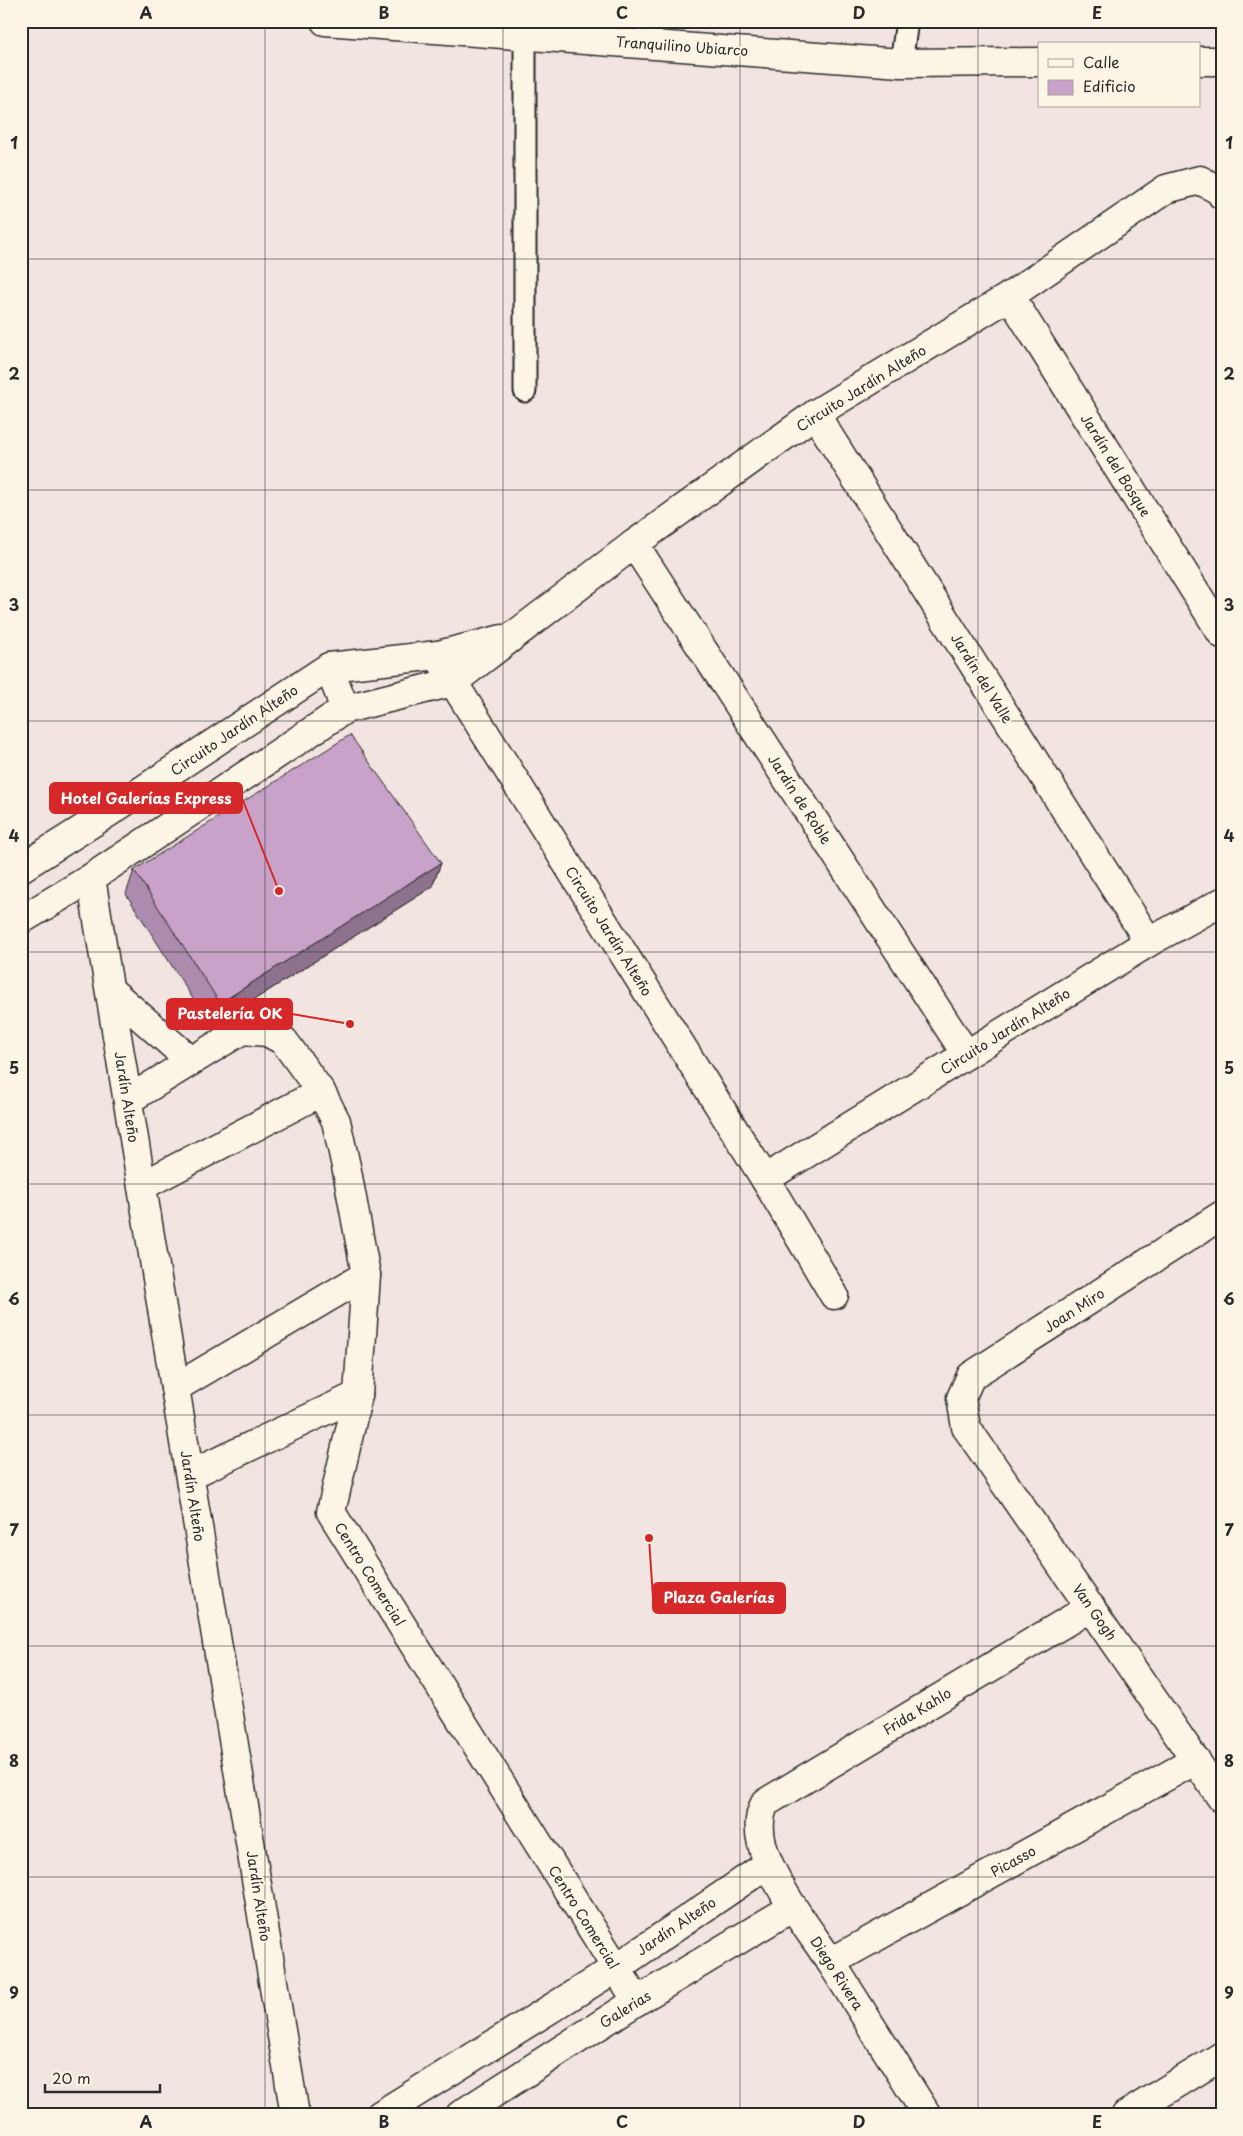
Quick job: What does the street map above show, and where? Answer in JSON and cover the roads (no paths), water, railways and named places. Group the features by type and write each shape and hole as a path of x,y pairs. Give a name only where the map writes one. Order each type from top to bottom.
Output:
{"street":[{"name":"Tranquilino Ubiarco","path":"325,21 526,28 901,63 1038,62"},
{"path":"1200,61 1222,61"},
{"name":"Circuito Jardín Alteño","path":"21,920 91,878 346,709 453,682 634,544 815,414 1010,296 1166,188 1200,180 1222,194"},
{"name":"Jardín del Bosque","path":"1010,296 1222,634"},
{"name":"Jardín del Valle","path":"815,414 1149,942"},
{"name":"Jardín de Roble","path":"634,544 966,1054"},
{"name":"Circuito Jardín Alteño","path":"21,868 117,808 330,667 438,655 514,636"},
{"name":"Circuito Jardín Alteño","path":"438,655 453,682 765,1179 834,1295"},
{"path":"330,667 346,709"},
{"name":"Jardín Alteño","path":"91,878 296,2115"},
{"name":"Circuito Jardín Alteño","path":"765,1179 1149,942 1222,902"},
{"path":"110,990 191,1062"},
{"name":"Centro Comercial","path":"128,1100 242,1030 267,1032 284,1041 321,1092 336,1121 366,1275 358,1395 331,1512 637,2001"},
{"path":"142,1186 321,1092"},
{"name":"Joan Miro","path":"966,1427 962,1398 971,1376 1222,1215"},
{"path":"175,1388 366,1275"},
{"path":"190,1475 358,1395"},
{"name":"Van Gogh","path":"966,1427 1092,1607 1222,1799"},
{"name":"Frida Kahlo","path":"758,1827 760,1813 765,1803 1092,1607"},
{"name":"Picasso","path":"830,1962 1196,1760"},
{"name":"Diego Rivera","path":"758,1827 768,1864 792,1907 830,1962 927,2115"},
{"name":"Jardín Alteño","path":"380,2115 616,1968 768,1864"},
{"name":"Galerias","path":"460,2115 637,2001 792,1907"},
{"path":"1126,2115 1222,2056"}],"lane":[{"path":"901,63 907,21"},
{"path":"525,391 526,28"}],"place":[{"name":"Hotel Galerías Express","path":"279,891"},
{"name":"Pastelería OK","path":"350,1024"},
{"name":"Plaza Galerías","path":"649,1538"}]}
